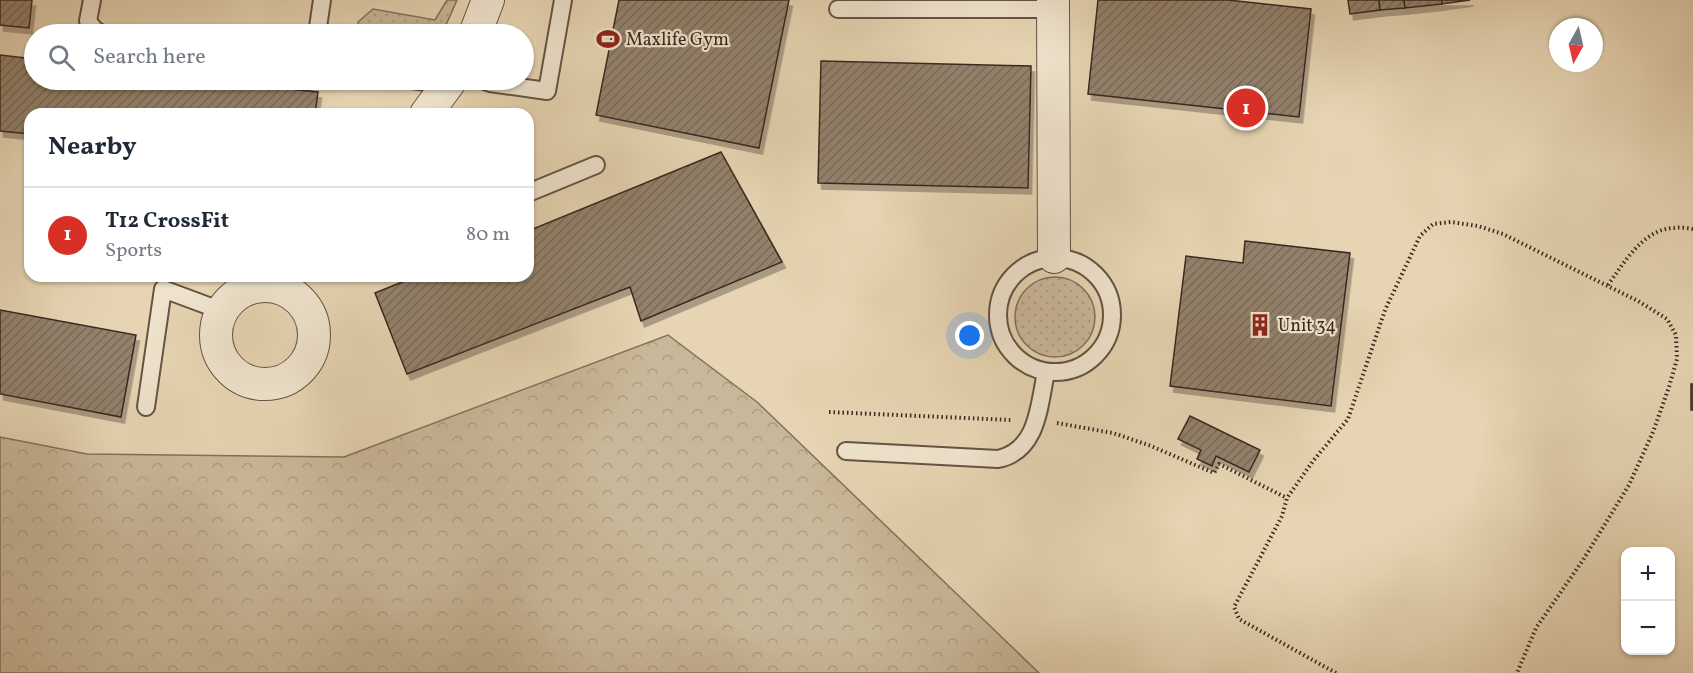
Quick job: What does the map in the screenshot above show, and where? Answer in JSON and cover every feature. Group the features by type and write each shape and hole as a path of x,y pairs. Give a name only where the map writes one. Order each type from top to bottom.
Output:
{"street":[{"path":"479,24 488,0"},
{"path":"1052,5 1054,257"},
{"path":"430,108 443,90"},
{"path":"299,285 304,305 312,319 315,335 312,351 304,365 292,376 277,383 261,384 245,380 232,371 222,358 216,335 216,327 222,312 232,298 245,290 261,286 299,285"}],"lane":[{"path":"90,24 88,21 92,0"},
{"path":"318,24 322,0"},
{"path":"534,89 547,91 563,0"},
{"path":"838,9 1052,5"},
{"path":"534,191 596,165"},
{"path":"1054,257 1073,260 1090,269 1103,283 1111,300 1113,319 1108,337 1098,353 1083,365 1065,371 1046,372 1028,366 1013,354 1002,338 998,320 999,301 1006,284 1019,269 1036,261 1054,257"},
{"path":"146,407 163,289 222,312"},
{"path":"846,451 998,459 1015,454 1027,443 1036,422 1046,372"}],"path":[{"path":"1336,673 1239,619 1234,607 1282,516 1287,498 1313,461 1348,419 1385,310 1420,236 1433,224 1451,222 1478,226 1503,234 1608,285 1667,319 1676,335 1677,358 1653,432 1629,485 1583,560 1536,628 1517,673"},
{"path":"1608,285 1632,252 1653,233 1672,227 1693,229"},
{"path":"829,412 1059,423 1113,433 1161,450 1214,473 1219,464 1287,498"}],"green space":[{"path":"447,0 457,0 446,24 358,24 358,22 373,9 435,20"},
{"path":"1055,277 1070,280 1083,289 1092,302 1095,317 1092,332 1083,345 1070,354 1055,357 1040,354 1027,345 1018,332 1015,317 1018,302 1027,289 1040,280"},
{"path":"668,335 757,402 1039,673 0,673 0,437 87,454 344,457"}],"building":[{"path":"0,0 32,0 29,24 24,24 24,27 0,25"},
{"path":"619,0 789,0 759,148 596,115"},
{"path":"1098,0 1228,0 1311,9 1299,117 1088,94"},
{"path":"1348,0 1379,0 1380,10 1350,14"},
{"path":"1379,0 1404,0 1405,8 1380,10"},
{"path":"1404,0 1442,0 1442,4 1405,8"},
{"path":"1442,0 1470,0 1442,4"},
{"path":"0,55 24,58 24,90 300,90 318,92 316,108 24,108 24,133 0,131"},
{"path":"821,61 1031,66 1028,188 818,183"},
{"path":"721,152 782,262 641,321 630,287 407,374 375,293 402,282 534,282 534,229"},
{"name":"Unit 34","path":"1245,241 1350,253 1331,406 1170,386 1186,256 1243,263"},
{"path":"0,310 136,335 121,417 0,394"},
{"path":"1691,384 1693,384 1693,410 1691,410"},
{"path":"1190,416 1260,450 1249,472 1216,456 1212,466 1197,459 1201,450 1178,439"}],"place":[{"name":"Maxlife Gym","path":"608,39"},
{"name":"T12 CrossFit","path":"1246,108"},
{"name":"Unit 34","path":"1260,325"}]}
